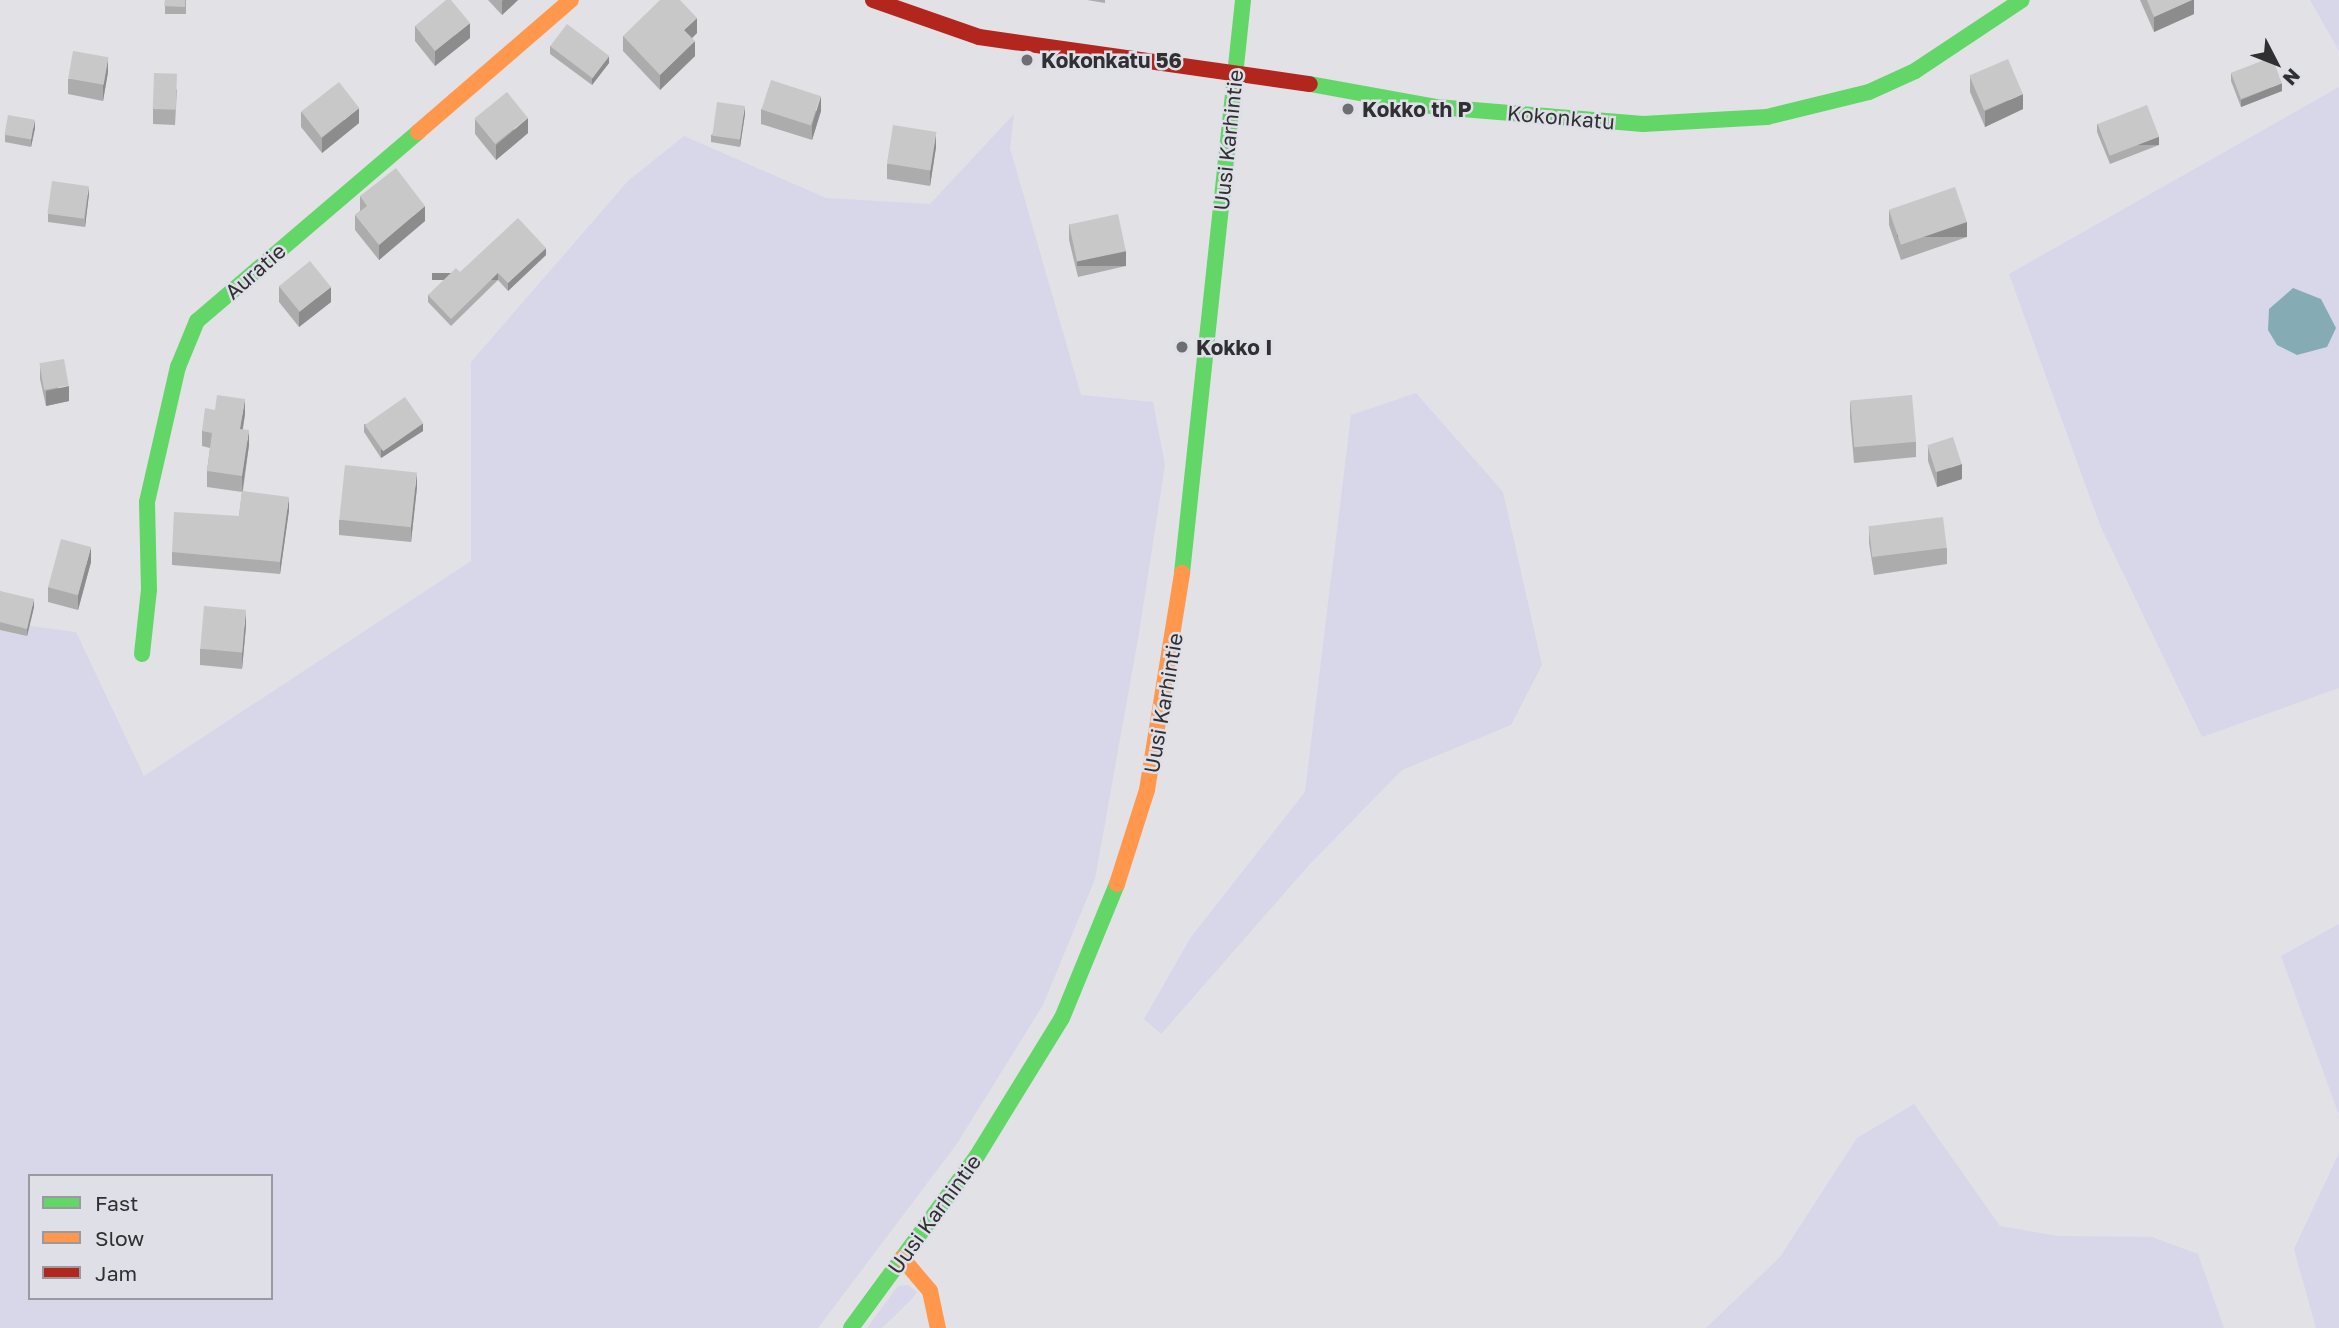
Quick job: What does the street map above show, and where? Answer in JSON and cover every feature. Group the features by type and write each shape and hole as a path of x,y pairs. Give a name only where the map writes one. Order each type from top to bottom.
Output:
{"street":[{"name":"Auratie","path":"142,654 149,590 148,502 178,367 197,321 571,0"},
{"name":"Kokonkatu","path":"873,0 979,37 1234,76 1268,76 1437,107 1643,124 1767,117 1869,92 1915,71 2022,0"},
{"name":"Uusi Karhintie","path":"851,1328 977,1156 1062,1018 1115,890 1147,790 1176,632 1243,0"},
{"path":"902,1258 930,1291 938,1328"}],"shaded area":[{"path":"2310,0 2339,0 2339,51"},
{"path":"2339,87 2339,688 2202,737 2100,525 2009,274"},
{"path":"1014,114 1010,148 1081,395 1153,402 1165,465 1139,633 1095,879 1043,1005 956,1145 818,1328 0,1328 0,622 76,632 144,776 471,561 471,362 628,181 684,136 826,198 930,204"},
{"path":"2293,288 2321,299 2336,328 2327,347 2297,355 2277,345 2268,330 2269,309"},
{"path":"1416,393 1503,492 1542,665 1511,725 1402,770 1308,866 1161,1034 1144,1019 1191,937 1305,792 1351,415"},
{"path":"2339,924 2339,1115 2281,956"},
{"path":"1914,1104 2000,1226 2057,1236 2152,1237 2198,1254 2224,1328 1706,1328 1780,1257 1857,1138"},
{"path":"2339,1153 2339,1328 2316,1328 2294,1249"},
{"path":"908,1285 917,1292 911,1300 882,1328 867,1328 898,1286"}],"building":[{"path":"165,0 185,0 185,7 164,6"},
{"path":"446,0 451,0 470,23 435,51 415,26"},
{"path":"660,0 680,0 697,18 684,30 695,41 660,75 623,36"},
{"path":"2147,0 2192,0 2154,17"},
{"path":"567,24 609,56 592,78 550,46"},
{"path":"73,51 108,57 104,85 68,79"},
{"path":"2272,57 2282,83 2241,99 2231,73"},
{"path":"2008,59 2023,94 1984,110 1969,75"},
{"path":"154,73 177,74 176,110 153,109"},
{"path":"771,80 820,96 811,126 761,109"},
{"path":"339,82 359,108 321,138 301,112"},
{"path":"507,92 528,118 495,144 474,118"},
{"path":"717,102 745,106 740,140 712,136"},
{"path":"2147,105 2159,137 2110,156 2098,124"},
{"path":"8,115 35,120 31,139 5,135"},
{"path":"893,125 936,132 930,170 887,164"},
{"path":"396,168 425,206 379,245 355,215 367,206 360,196"},
{"path":"52,181 89,186 84,219 47,214"},
{"path":"1955,187 1967,222 1901,245 1889,210"},
{"path":"1118,214 1126,251 1077,262 1069,224"},
{"path":"518,218 546,248 508,283 498,273 451,319 428,295 456,268 460,272"},
{"path":"310,261 331,287 300,312 279,286"},
{"path":"64,359 69,386 44,390 39,363"},
{"path":"217,395 245,399 240,429 249,430 242,476 207,471 212,433 202,431 205,408 215,410"},
{"path":"1912,395 1916,442 1854,447 1850,400"},
{"path":"405,397 423,423 383,451 365,425"},
{"path":"1953,437 1962,464 1936,472 1927,445"},
{"path":"345,465 417,473 411,527 339,520"},
{"path":"242,491 289,497 280,562 172,552 174,512 239,516"},
{"path":"1943,517 1947,548 1872,557 1869,526"},
{"path":"61,539 91,547 78,595 48,587"},
{"path":"0,591 34,599 27,629 0,622"},
{"path":"204,606 246,610 242,652 200,649"}],"traffic: fast":[{"path":"1182,573 1243,0"},
{"path":"1310,84 1437,107 1643,124 1767,117 1869,92 1915,71 2022,0"},
{"path":"142,654 149,590 147,502 178,367 197,321 418,132"},
{"path":"851,1328 977,1156 1062,1018 1117,884"}],"traffic: slow":[{"path":"418,132 571,0"},
{"path":"1117,884 1147,790 1182,573"},
{"path":"902,1258 930,1291 938,1328"}],"traffic: jam":[{"path":"873,0 979,37 1310,84"}],"place":[{"name":"Kokonkatu 56","path":"1027,60"},
{"name":"Kokko th P","path":"1348,109"},
{"name":"Kokko I","path":"1182,347"}]}
